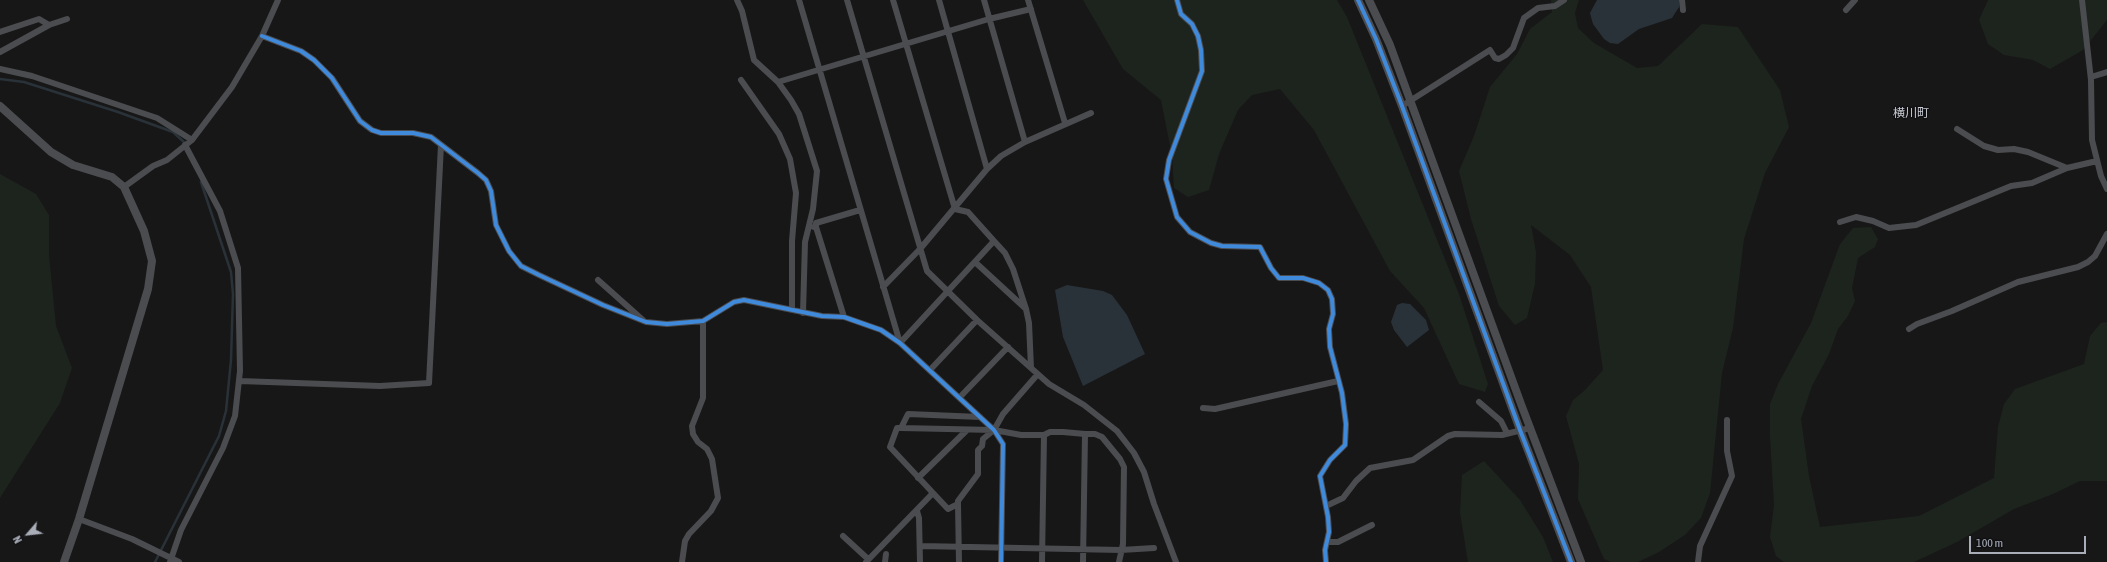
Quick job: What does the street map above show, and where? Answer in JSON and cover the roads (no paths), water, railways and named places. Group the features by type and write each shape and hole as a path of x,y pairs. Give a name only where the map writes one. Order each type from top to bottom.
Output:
{"street":[{"path":"124,187 192,140 232,87 262,36 278,0"},
{"path":"736,0 744,19 754,60 778,82 799,114 816,171 813,209 805,242 802,313"},
{"path":"799,0 900,343"},
{"path":"848,0 927,271 1037,375 1112,425 1134,453 1144,472 1154,504 1176,562"},
{"path":"893,0 955,209"},
{"path":"939,0 987,169"},
{"path":"984,0 1025,142"},
{"path":"1028,0 1065,123"},
{"path":"1177,0 1181,14 1192,24 1198,36 1201,50 1202,71 1169,160 1166,179 1177,217 1190,232 1211,243 1222,246 1260,247 1271,268 1279,278 1303,278 1323,285 1328,290 1334,305 1329,329 1330,347 1344,404 1345,445 1330,460 1320,476 1329,532 1325,550 1326,562"},
{"path":"1358,0 1376,39 1402,106 1520,430 1571,562"},
{"path":"1369,0 1390,46 1530,428 1581,562"},
{"path":"1402,106 1490,50 1495,58 1499,59 1506,55 1513,48 1524,18 1538,8 1555,6 1564,0"},
{"path":"1682,0 1684,10"},
{"path":"1846,10 1855,0"},
{"path":"2082,0 2091,77 2091,123 2097,161 2107,189"},
{"path":"778,82 989,19 1031,9"},
{"path":"0,32 39,19 49,25"},
{"path":"0,52 49,25 68,19"},
{"path":"262,36 301,51 314,60 332,78 360,121 372,130 381,133 422,135 430,137 478,172 486,180 491,191 496,226 509,251 521,266 603,305 646,322 667,324 703,321 734,302 744,300 802,313 844,317 881,330 900,343 994,430 1003,444 1001,562"},
{"path":"0,69 32,76 158,118 192,140"},
{"path":"2091,77 2107,72"},
{"path":"741,80 779,134 790,159 794,177 796,193 792,241 792,310"},
{"path":"0,106 51,152 72,165 112,177 124,187 144,231 152,261 148,289 79,519 64,562"},
{"path":"883,287 920,249 987,169 1001,156 1025,142 1065,123 1091,113"},
{"path":"1958,129 1984,146 1998,150 2014,149 2028,152 2067,168"},
{"path":"170,560 181,530 223,448 234,416 240,381 238,268 220,211 185,145"},
{"path":"240,381 380,386 429,382 441,145"},
{"path":"1840,222 1856,217 1873,221 1889,228 1916,225 1993,192 2011,186 2032,183 2067,168 2097,161"},
{"path":"955,209 968,212 1005,253 1013,269 1029,323 1031,368"},
{"path":"816,227 816,224 860,210"},
{"path":"808,227 816,227"},
{"path":"816,227 844,317"},
{"path":"1909,330 1917,324 1952,312 2018,282 2078,267 2088,262 2095,256 2107,234"},
{"path":"900,343 994,241"},
{"path":"975,262 1026,309"},
{"path":"598,280 646,322"},
{"path":"930,370 978,320"},
{"path":"682,562 685,541 689,534 711,511 718,498 712,458 693,434 692,426 703,398 703,321"},
{"path":"960,397 1008,347"},
{"path":"959,562 960,546 958,501 978,474 978,450 982,446 983,439 994,430 1003,414 1037,375"},
{"path":"1203,408 1215,409 1338,381"},
{"path":"1479,402 1501,421 1507,433"},
{"path":"901,428 908,414 980,417"},
{"path":"1698,562 1700,546 1732,476 1727,451 1727,420"},
{"path":"958,504 948,509 890,447 897,428 994,430 1021,435 1044,435 1050,432 1095,434 1102,437 1120,459 1124,467 1123,544 1119,562"},
{"path":"1326,506 1343,498 1356,481 1370,468 1413,460 1448,436 1455,434 1478,436 1507,433 1530,428"},
{"path":"918,478 967,430"},
{"path":"1083,562 1084,434"},
{"path":"1042,562 1044,435"},
{"path":"843,536 867,561 933,493"},
{"path":"917,511 920,562"},
{"path":"79,519 132,539 170,560 179,562"},
{"path":"1326,542 1338,542 1372,526"},
{"path":"920,546 1083,548 1121,550 1154,548"}],"waterway":[{"path":"0,79 24,82 118,112 173,132 186,144"},
{"path":"155,562 219,436 226,411 231,360 233,294 231,272 201,182"}],"district":[{"name":"横川町","path":"1911,113"}]}
